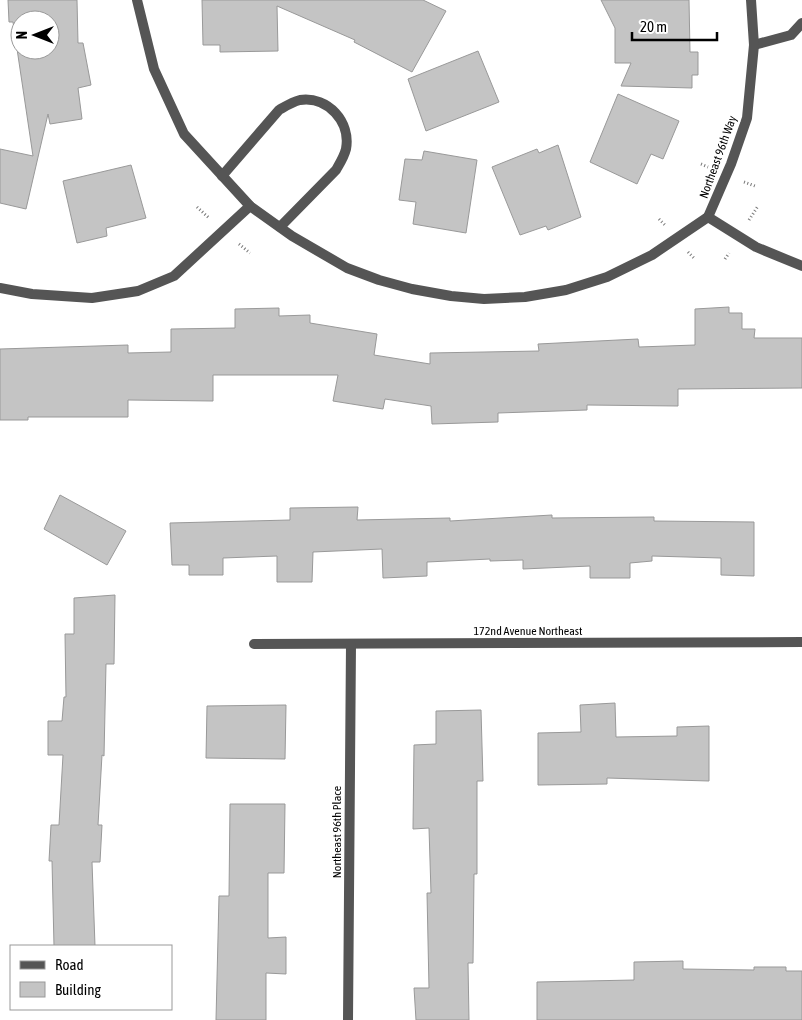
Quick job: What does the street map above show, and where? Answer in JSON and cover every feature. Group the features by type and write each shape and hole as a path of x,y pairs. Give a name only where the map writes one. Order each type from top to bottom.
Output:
{"street":[{"path":"137,0 154,69 184,134 250,206 292,236 347,268 379,280 412,289 451,296 484,299 525,297 566,290 606,278 652,255 708,217 756,247 802,266"},
{"name":"Northeast 96th Way","path":"708,217 731,164 746,118 754,45 751,0"},
{"path":"754,45 791,35 802,23"},
{"path":"222,176 279,110 300,100 322,103 332,109 340,117 347,138 346,150 342,160 336,170 280,228"},
{"path":"0,288 32,294 92,298 138,292 174,276 250,206"},
{"name":"172nd Avenue Northeast","path":"254,644 802,642"},
{"name":"Northeast 96th Place","path":"348,1020 351,644"}],"building":[{"path":"8,0 77,0 78,43 83,43 91,85 78,88 82,119 50,124 48,114 26,209 0,203 0,149 33,156 19,60 60,60 60,10 10,10 10,22"},
{"path":"202,0 423,0 446,11 412,72 354,42 355,40 277,6 278,51 220,52 220,45 203,45"},
{"path":"601,0 689,0 690,52 698,52 698,75 692,75 692,88 621,86 631,63 615,63 615,28"},
{"path":"478,51 499,102 426,131 408,79"},
{"path":"618,94 679,121 663,159 651,154 637,184 590,162"},
{"path":"558,145 581,217 548,230 546,226 520,235 492,167 537,149 539,153"},
{"path":"424,151 477,160 466,233 413,224 416,202 399,200 405,159 422,160"},
{"path":"131,165 146,218 106,228 107,236 77,243 63,181"},
{"path":"729,307 729,313 742,313 742,329 755,329 754,338 802,338 802,388 678,389 678,406 587,405 587,410 498,413 498,422 432,424 431,406 385,399 383,409 333,401 338,375 213,375 213,401 128,400 128,417 28,417 28,420 0,420 0,349 128,345 128,353 171,352 171,329 235,328 235,309 279,308 279,316 310,315 310,323 377,334 374,355 430,364 430,353 539,351 538,344 638,339 639,347 695,345 695,309"},
{"path":"60,495 126,531 107,565 44,529"},
{"path":"358,507 357,520 450,518 450,521 552,515 552,518 654,517 654,521 754,522 754,576 721,575 721,558 652,556 652,561 630,563 630,578 590,578 590,566 523,569 523,560 490,561 490,559 427,562 427,576 383,578 382,549 313,552 312,582 277,582 277,556 223,558 223,575 189,575 189,565 172,565 170,523 290,520 290,508"},
{"path":"115,595 114,664 106,664 104,756 102,755 98,825 102,825 100,862 92,862 95,945 54,945 52,861 49,861 51,825 59,825 63,755 48,755 48,721 62,721 64,697 66,697 65,634 74,634 74,598"},
{"path":"615,703 616,737 677,736 677,727 709,726 709,781 607,778 607,784 538,785 538,733 581,732 580,705"},
{"path":"286,705 285,759 206,758 207,706"},
{"path":"481,710 483,781 477,781 477,874 474,874 473,963 468,963 469,1020 416,1020 414,988 429,988 427,893 431,893 429,828 413,829 414,745 436,744 436,711"},
{"path":"230,804 285,804 284,873 268,873 268,938 286,937 286,974 266,973 266,1020 216,1020 219,896 229,896"},
{"path":"683,961 683,969 754,970 754,967 786,967 786,971 802,971 802,1020 537,1020 537,982 634,980 634,962"}]}
